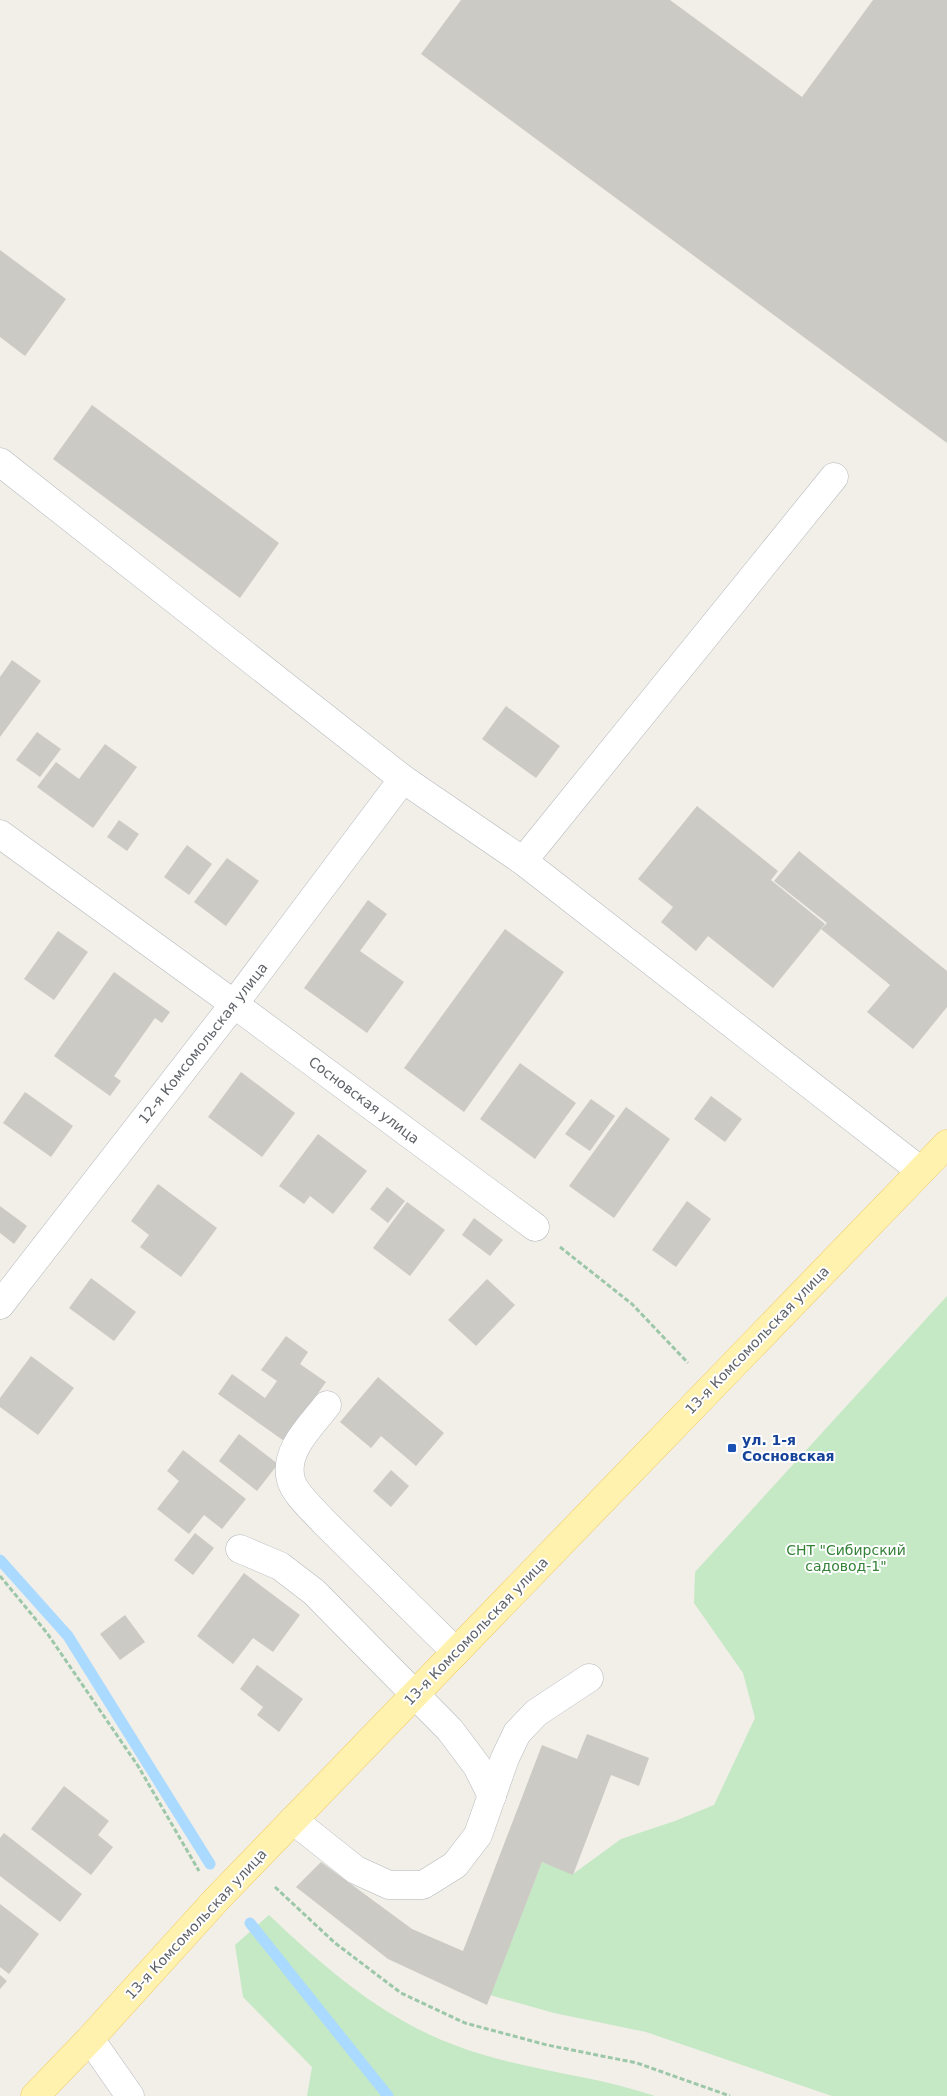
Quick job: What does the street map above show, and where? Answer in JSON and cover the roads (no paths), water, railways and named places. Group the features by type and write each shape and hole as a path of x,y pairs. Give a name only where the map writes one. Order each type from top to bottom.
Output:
{"main road":[{"name":"13-я Комсомольская улица","path":"35,2096 90,2039 216,1900 947,1144"}],"street":[{"path":"0,462 402,780 523,862 921,1171"},
{"path":"523,862 834,477"},
{"name":"12-я Комсомольская улица","path":"0,1305 234,1004 402,780"},
{"name":"Сосновская улица","path":"0,834 234,1004 535,1228"},
{"path":"327,1405 296,1445 291,1461 290,1480 304,1500 324,1522 456,1652"},
{"path":"240,1549 280,1566 314,1592 450,1730 477,1766 492,1796"},
{"path":"293,1820 356,1870 389,1885 423,1885 454,1865 478,1835 505,1758 517,1733 536,1713 589,1678"},
{"path":"90,2039 130,2096"}],"waterway":[{"path":"0,1560 68,1636 210,1864"},
{"path":"250,1923 388,2096"}],"place":[{"name":"ул. 1-я Сосновская","path":"732,1448"}],"park label":[{"name":"СНТ \"Сибирский садовод-1\"","path":"846,1558"}]}
